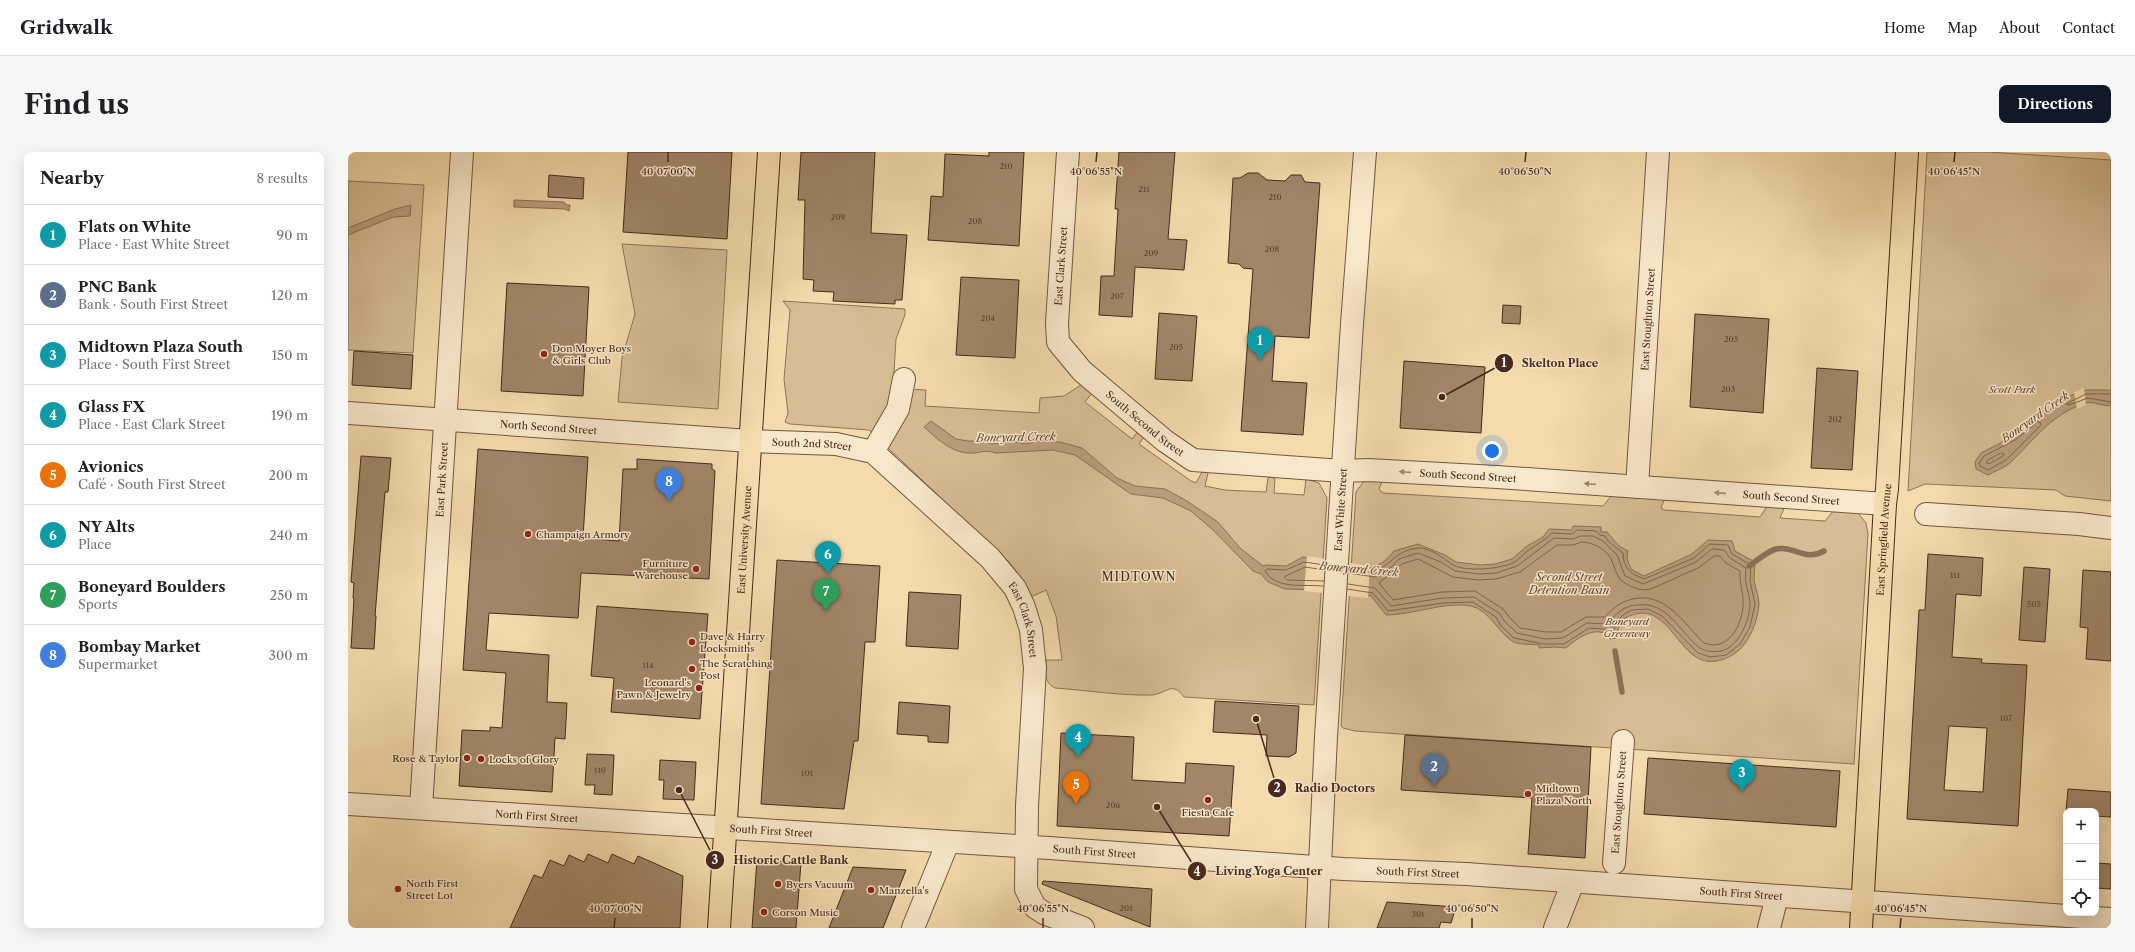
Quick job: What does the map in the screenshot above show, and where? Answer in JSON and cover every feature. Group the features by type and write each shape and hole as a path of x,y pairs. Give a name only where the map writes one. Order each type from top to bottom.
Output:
{"main road":[{"name":"East University Avenue","path":"718,928 739,630 769,152"},
{"name":"East Springfield Avenue","path":"1861,928 1907,152"}],"street":[{"name":"East Park Street","path":"421,808 462,152"},
{"name":"East Clark Street","path":"1068,152 1057,336 1058,342 1082,371"},
{"name":"East White Street","path":"1317,928 1320,867 1319,844 1340,528 1342,471 1365,152"},
{"name":"East Stoughton Street","path":"1637,487 1658,152"},
{"name":"South Second Street","path":"1082,371 1165,441 1193,460 1342,471 1393,471 1885,504"},
{"path":"873,452 898,409 904,380"},
{"name":"North Second Street","path":"348,413 750,442"},
{"name":"South 2nd Street","path":"750,442 836,444 873,452"},
{"name":"East Clark Street","path":"873,452 990,558 1015,588 1024,607 1031,630 1035,668 1025,846 1026,889 1030,901 1035,907 1044,913 1083,928"},
{"path":"1926,514 2079,524 2111,528"},
{"name":"East Stoughton Street","path":"1614,863 1623,741"},
{"name":"North First Street","path":"348,804 724,828"},
{"name":"South First Street","path":"724,828 1025,846 2111,919"},
{"path":"913,928 948,842"},
{"path":"1555,928 1573,882"},
{"path":"1769,928 1777,896"}],"green space":[{"name":"Scott Park","path":"1927,152 1988,152 2111,160 2111,501 2065,496 2056,490 1925,484 1908,491"},
{"path":"348,181 424,185 413,353 348,350"},
{"path":"622,244 727,250 718,409 618,402 622,358 635,314"},
{"path":"783,301 905,309 905,315 896,339 893,388 926,390 925,406 1039,413 1040,398 1064,396 1081,385 1092,393 1085,402 1132,439 1140,429 1146,434 1139,444 1191,481 1196,483 1203,470 1208,473 1205,486 1225,490 1266,492 1268,478 1271,477 1275,479 1274,493 1304,495 1306,479 1319,483 1327,498 1314,705 1184,697 1176,689 1169,689 1152,695 1140,695 1055,688 1051,686 1046,676 1046,660 1062,660 1056,616 1046,590 1031,597 1026,585 1009,562 869,430 790,424 785,422 788,413 784,379 790,310"},
{"name":"Boneyard Greenway","path":"1383,480 1379,489 1383,493 1603,506 1612,495 1665,498 1661,508 1664,510 1760,517 1768,505 1785,506 1780,518 1825,521 1835,509 1858,513 1866,523 1868,534 1854,764 1355,731 1343,728 1341,726 1356,492 1364,481"}],"water":[{"path":"514,200 564,202 567,205 570,205 569,211 565,209 514,207"},
{"path":"411,205 410,216 393,217 348,235 348,228 395,209"},
{"path":"2086,390 2111,390 2111,405 2087,403 2075,407 2054,420 2010,463 1988,475 1976,469 1975,462 1981,453 2014,436 2067,397"},
{"name":"Second Street Detention Basin","path":"931,421 956,439 986,441 992,444 1012,441 1026,444 1037,441 1060,442 1082,448 1117,478 1135,486 1165,489 1187,501 1218,522 1240,548 1263,566 1286,566 1303,557 1372,568 1385,561 1394,551 1418,544 1445,555 1456,562 1480,565 1495,564 1512,559 1527,546 1543,537 1549,529 1572,530 1573,526 1601,527 1601,532 1607,532 1619,546 1628,551 1627,558 1631,569 1644,576 1692,554 1708,540 1732,541 1735,551 1755,562 1754,580 1759,604 1757,617 1750,636 1738,651 1729,657 1718,661 1707,661 1701,660 1688,651 1660,620 1652,615 1643,613 1632,615 1624,619 1620,624 1617,638 1610,639 1609,635 1597,632 1586,634 1566,648 1539,648 1539,645 1514,642 1507,637 1488,616 1477,608 1471,606 1451,605 1386,615 1371,596 1316,590 1285,589 1268,582 1261,574 1253,571 1213,530 1191,511 1163,498 1131,494 1075,455 1053,450 996,453 987,451 967,453 953,449 946,445 924,427"}],"pier":[{"path":"2084,388 2086,405 2077,409 2074,392"},
{"path":"1307,556 1370,566 1368,598 1304,591"}],"building":[{"path":"628,152 732,152 727,239 623,232"},
{"path":"801,152 875,152 871,233 907,235 902,300 895,300 895,304 833,301 834,292 813,291 814,280 803,279 805,200 798,200"},
{"path":"989,152 1024,152 1019,246 928,240 931,196 943,197 945,154 989,156"},
{"path":"1119,152 1175,152 1168,239 1187,240 1184,270 1135,267 1132,317 1099,315 1101,276 1114,276 1118,209 1115,209"},
{"path":"1248,173 1258,173 1267,180 1285,181 1291,175 1301,175 1305,182 1320,183 1309,338 1275,336 1272,381 1307,383 1303,435 1241,431 1253,269 1243,268 1239,264 1228,263 1233,178 1240,178"},
{"path":"549,175 584,178 583,199 548,197"},
{"path":"961,277 1019,280 1015,358 956,355"},
{"name":"Don Moyer Boys & Girls Club","path":"507,283 589,287 583,396 501,391"},
{"path":"1503,305 1521,306 1520,324 1502,323"},
{"path":"1159,313 1197,316 1192,381 1155,379"},
{"path":"1695,314 1769,319 1763,413 1690,407"},
{"path":"354,351 413,355 411,389 352,385"},
{"path":"1404,361 1485,367 1481,433 1400,428"},
{"path":"1817,368 1858,371 1852,470 1811,468"},
{"path":"478,449 588,457 583,538 619,541 623,469 637,469 637,459 712,464 712,469 715,471 709,579 581,573 578,618 489,613 486,650 549,655 547,702 567,703 565,739 555,738 552,792 459,786 462,730 490,731 490,727 502,728 506,673 463,670"},
{"path":"361,456 391,458 388,492 385,492 375,616 374,649 351,648 354,583 351,582"},
{"path":"1928,554 1983,558 1981,596 1956,594 1952,657 1982,659 1981,663 2027,665 2018,826 1907,819 1919,610 1925,610","holes":["1949,726 1987,728 1983,792 1944,790"]},
{"path":"777,560 880,566 875,642 865,642 858,741 854,741 844,809 761,804"},
{"path":"2024,567 2050,569 2045,642 2019,640"},
{"path":"2083,570 2111,572 2111,661 2086,659 2088,628 2080,627"},
{"path":"909,592 961,595 958,649 906,646"},
{"path":"597,606 708,614 700,719 611,712 614,678 591,676"},
{"path":"1215,701 1299,706 1296,753 1289,757 1266,756 1267,735 1213,732"},
{"path":"899,702 950,706 948,743 928,742 928,736 897,734"},
{"path":"1061,733 1134,737 1132,780 1185,783 1186,763 1234,766 1229,836 1057,826"},
{"name":"Midtown Plaza North","path":"1405,735 1591,747 1585,858 1528,854 1532,798 1401,790"},
{"path":"587,754 614,755 612,795 594,794 595,785 585,785"},
{"path":"1648,758 1840,771 1836,827 1644,814"},
{"path":"660,760 696,762 694,800 663,799 664,780 659,780"},
{"path":"2068,789 2111,792 2111,817 2099,816 2099,808 2066,808"},
{"path":"588,854 608,863 612,854 634,864 638,856 683,876 680,928 510,928 534,875 542,878 550,860 564,866 569,855 584,862"},
{"name":"Byers Vacuum","path":"757,860 801,863 796,928 752,928"},
{"path":"2099,863 2111,864 2111,889 2099,888"},
{"name":"Manzella's","path":"853,867 906,870 883,928 829,928"},
{"path":"1043,881 1152,889 1150,927 1042,884"},
{"path":"1387,902 1456,907 1451,923 1441,922 1439,928 1377,928"}],"waterway":[{"name":"Boneyard Creek","path":"1749,566 1765,554 1776,549 1788,549 1811,555 1824,551"},
{"path":"1615,651 1622,692"}],"place":[{"name":"Don Moyer Boys & Girls Club","path":"544,354"},
{"name":"Flats on White","path":"1260,360"},
{"name":"Skelton Place","path":"1442,397"},
{"name":"Bombay Market","path":"669,501"},
{"name":"Champaign Armory","path":"528,534"},
{"name":"Furniture Warehouse","path":"696,569"},
{"name":"NY Alts","path":"828,574"},
{"name":"Boneyard Boulders","path":"826,611"},
{"name":"Dave & Harry Locksmiths","path":"692,642"},
{"name":"The Scratching Post","path":"692,669"},
{"name":"Leonard's Pawn & Jewelry","path":"699,688"},
{"name":"Radio Doctors","path":"1256,719"},
{"name":"Glass FX","path":"1078,757"},
{"name":"Rose & Taylor","path":"467,758"},
{"name":"Locks of Glory","path":"481,759"},
{"name":"PNC Bank","path":"1434,786"},
{"name":"Historic Cattle Bank","path":"679,790"},
{"name":"Midtown Plaza South","path":"1742,792"},
{"name":"Midtown Plaza North","path":"1528,794"},
{"name":"Fiesta Cafe","path":"1208,800"},
{"name":"Avionics","path":"1076,804"},
{"name":"Living Yoga Center","path":"1157,807"},
{"name":"Byers Vacuum","path":"778,884"},
{"name":"North First Street Lot","path":"398,889"},
{"name":"Manzella's","path":"871,890"},
{"name":"Corson Music","path":"764,912"}],"district":[{"name":"MIDTOWN","path":"1139,576"}]}
